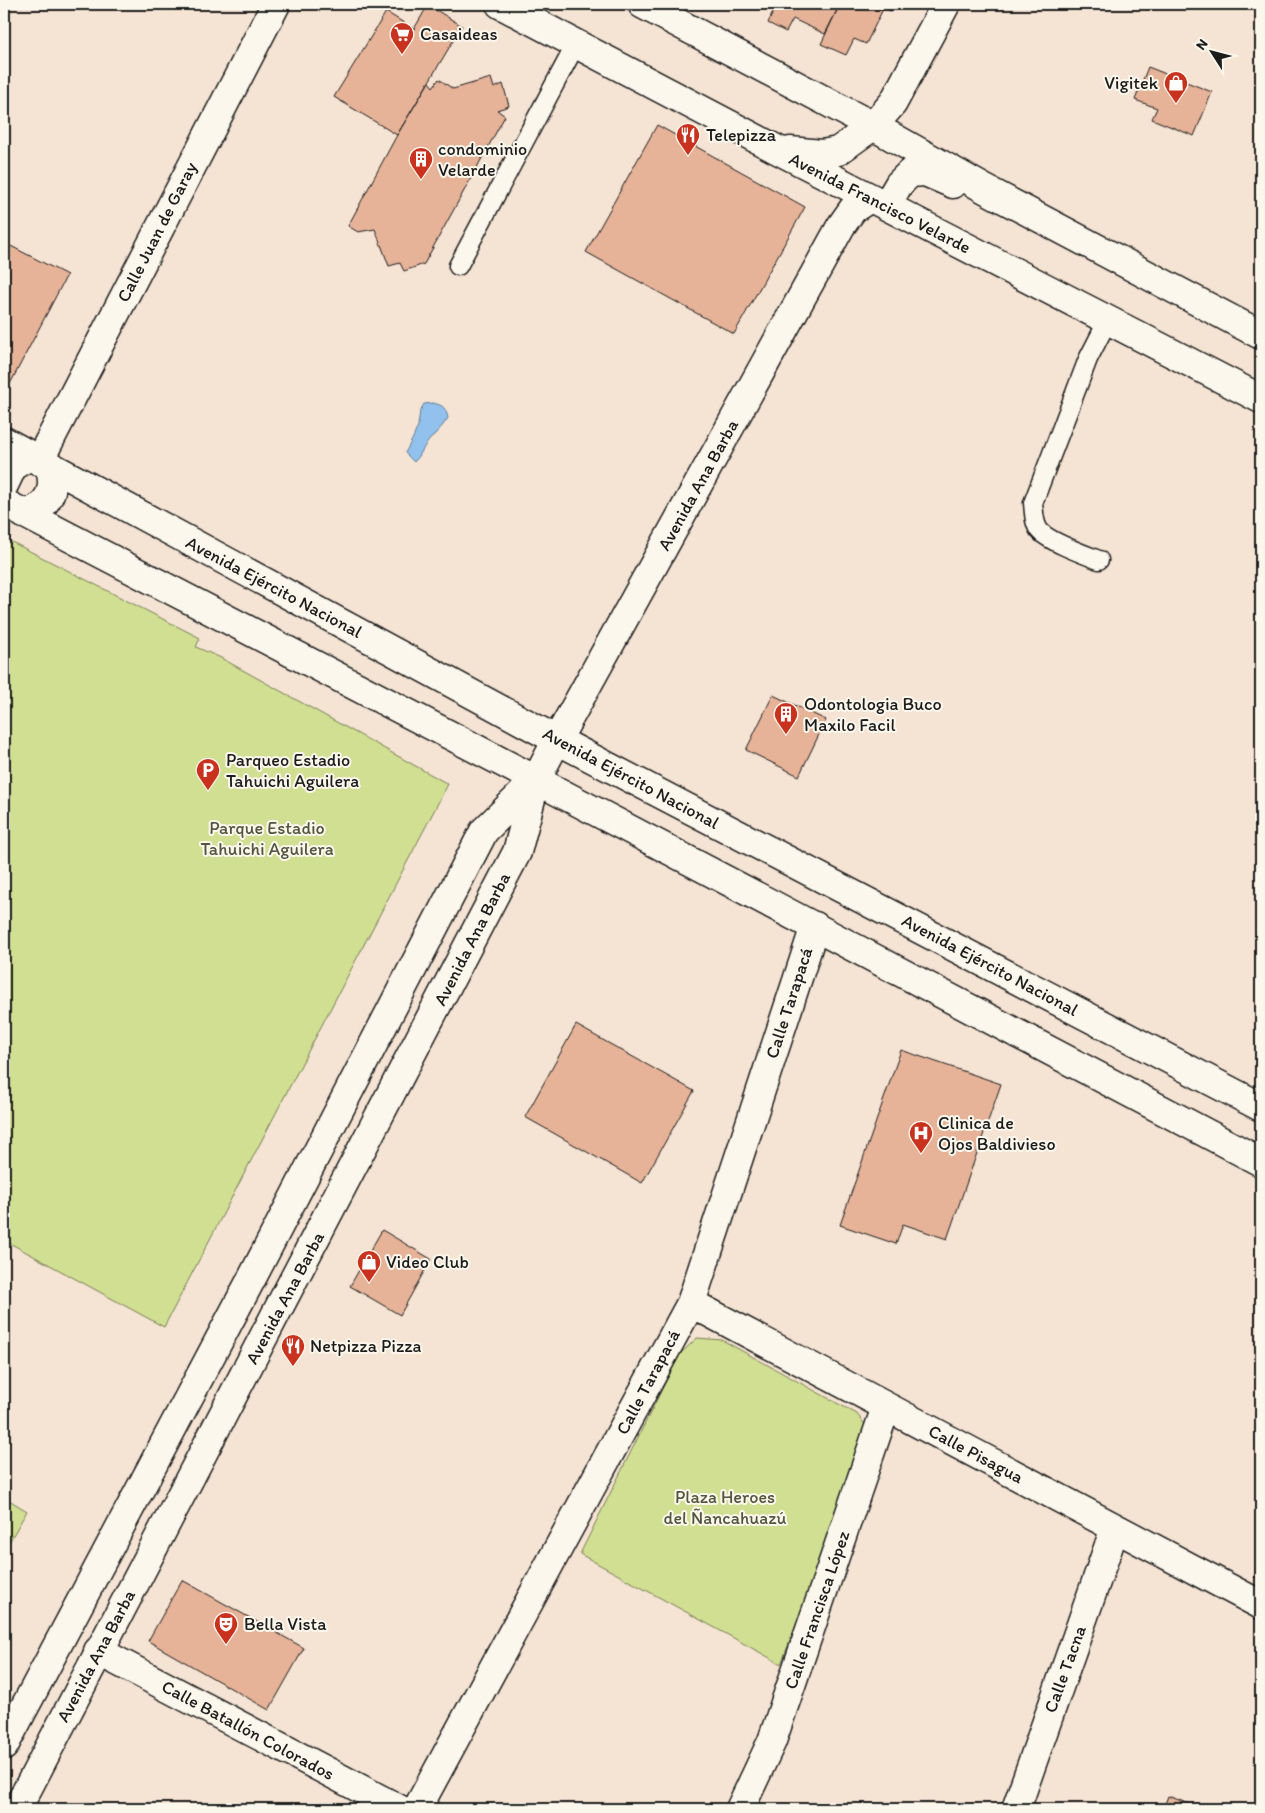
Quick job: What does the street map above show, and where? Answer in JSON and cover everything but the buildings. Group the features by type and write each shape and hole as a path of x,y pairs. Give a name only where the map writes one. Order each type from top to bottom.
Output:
{"street":[{"name":"Calle Juan de Garay","path":"39,461 276,4"},
{"name":"Avenida Francisco Velarde","path":"500,4 878,202 1261,399"},
{"path":"642,4 1261,335"},
{"path":"776,149 822,154 838,151 873,126 893,103 946,4"},
{"path":"878,202 910,173 925,172 969,191 985,189"},
{"name":"Avenida Ana Barba","path":"17,1809 517,852 536,780 557,740 841,226 853,209 878,202"},
{"name":"Avenida Ejército Nacional","path":"4,441 557,740 1261,1107"},
{"path":"39,461 52,476 53,486 49,496 43,505 35,511 8,500 7,474 13,466 39,461"},
{"path":"8,500 1261,1162"},
{"name":"Avenida Ana Barba","path":"4,1746 252,1278 484,831 536,780"},
{"name":"Calle Tarapacá","path":"417,1809 691,1303 815,926"},
{"path":"252,1278 286,1296"},
{"name":"Calle Pisagua","path":"691,1303 1261,1605"},
{"name":"Calle Francisca López","path":"740,1809 772,1741 886,1407"},
{"name":"Calle Tacna","path":"1016,1809 1115,1528"},
{"path":"82,1600 116,1617"},
{"name":"Calle Batallón Colorados","path":"98,1651 398,1809"}],"lane":[{"path":"458,266 576,44"},
{"path":"1099,560 1040,532 1035,521 1033,503 1088,359 1108,320"}],"green space":[{"name":"Parque Estadio Tahuichi Aguilera","path":"4,538 200,638 196,647 221,658 448,784 164,1327 4,1240"},
{"name":"Plaza Heroes del Ñancahuazú","path":"697,1338 722,1340 857,1414 866,1426 867,1442 781,1664 580,1554 679,1355"},
{"path":"4,1497 27,1511 4,1551"}],"water":[{"path":"433,403 444,408 448,418 414,462 405,453 418,426 420,411 424,404"}],"place":[{"name":"Casaideas","path":"402,55"},
{"name":"Vigitek","path":"1176,104"},
{"name":"Telepizza","path":"688,156"},
{"name":"condominio Velarde","path":"421,180"},
{"name":"Odontologia Buco Maxilo Facil","path":"786,735"},
{"name":"Parqueo Estadio Tahuichi Aguilera","path":"208,791"},
{"name":"Clinica de Ojos Baldivieso","path":"921,1154"},
{"name":"Video Club","path":"369,1283"},
{"name":"Netpizza Pizza","path":"293,1367"},
{"name":"Bella Vista","path":"226,1645"}]}
